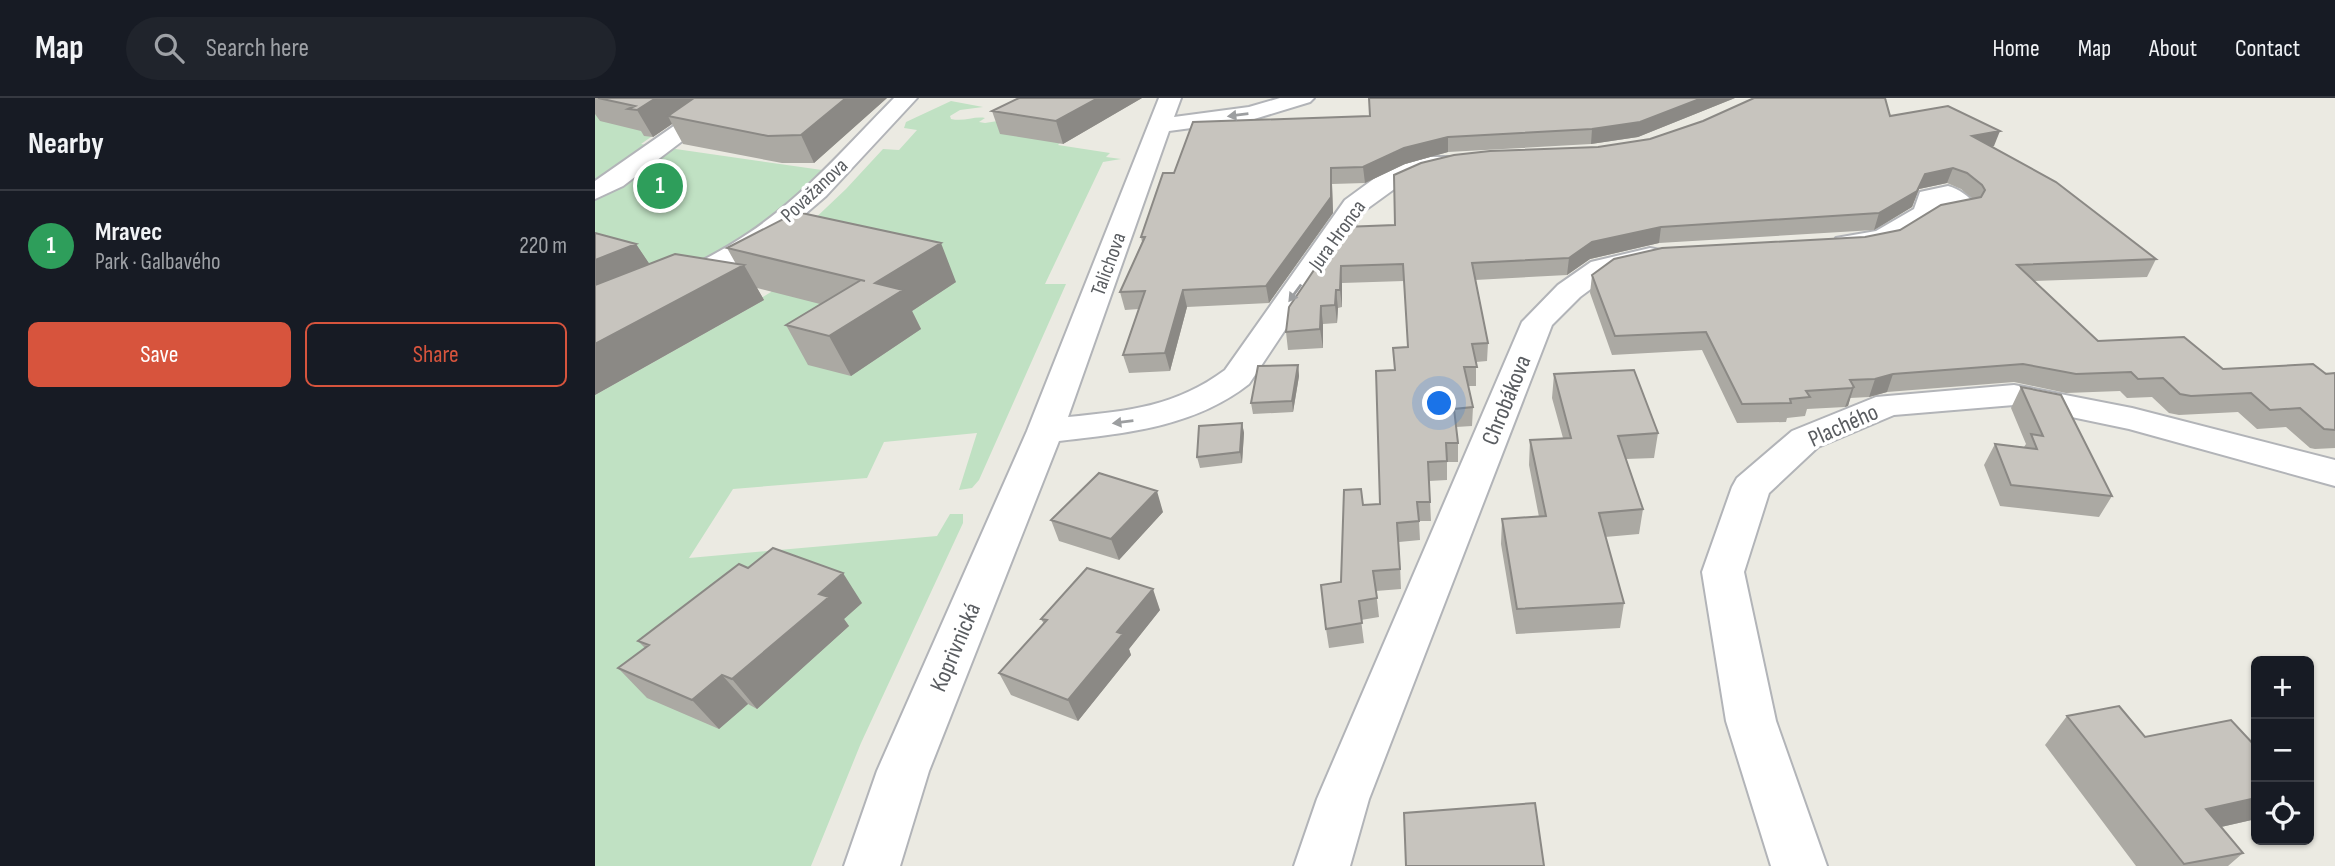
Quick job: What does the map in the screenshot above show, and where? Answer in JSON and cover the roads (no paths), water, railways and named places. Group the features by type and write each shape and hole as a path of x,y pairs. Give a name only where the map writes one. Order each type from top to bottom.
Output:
{"street":[{"path":"595,191 614,181 728,98"},
{"name":"Považanova","path":"595,319 716,262 758,239 785,219 838,169 906,98"},
{"name":"Talichova","path":"1045,431 1170,98"},
{"path":"1160,125 1251,113 1303,98"},
{"name":"Jura Hronca","path":"1045,431 1136,420 1187,407 1218,393 1237,377 1354,206 1363,197 1372,189 1411,170 1436,163 1469,161"},
{"path":"1807,246 1860,243 1884,238 1926,214"},
{"name":"Chrobákova","path":"1322,866 1343,799 1538,322 1569,291 1601,268 1659,254 1686,253"},
{"name":"Plachého","path":"1799,866 1751,720 1723,572 1751,487 1805,439 1888,405 2014,395 2132,418 2335,472"},
{"name":"Koprivnická","path":"872,866 903,771 1045,431"}],"place":[{"name":"Mravec","path":"660,186"}]}
